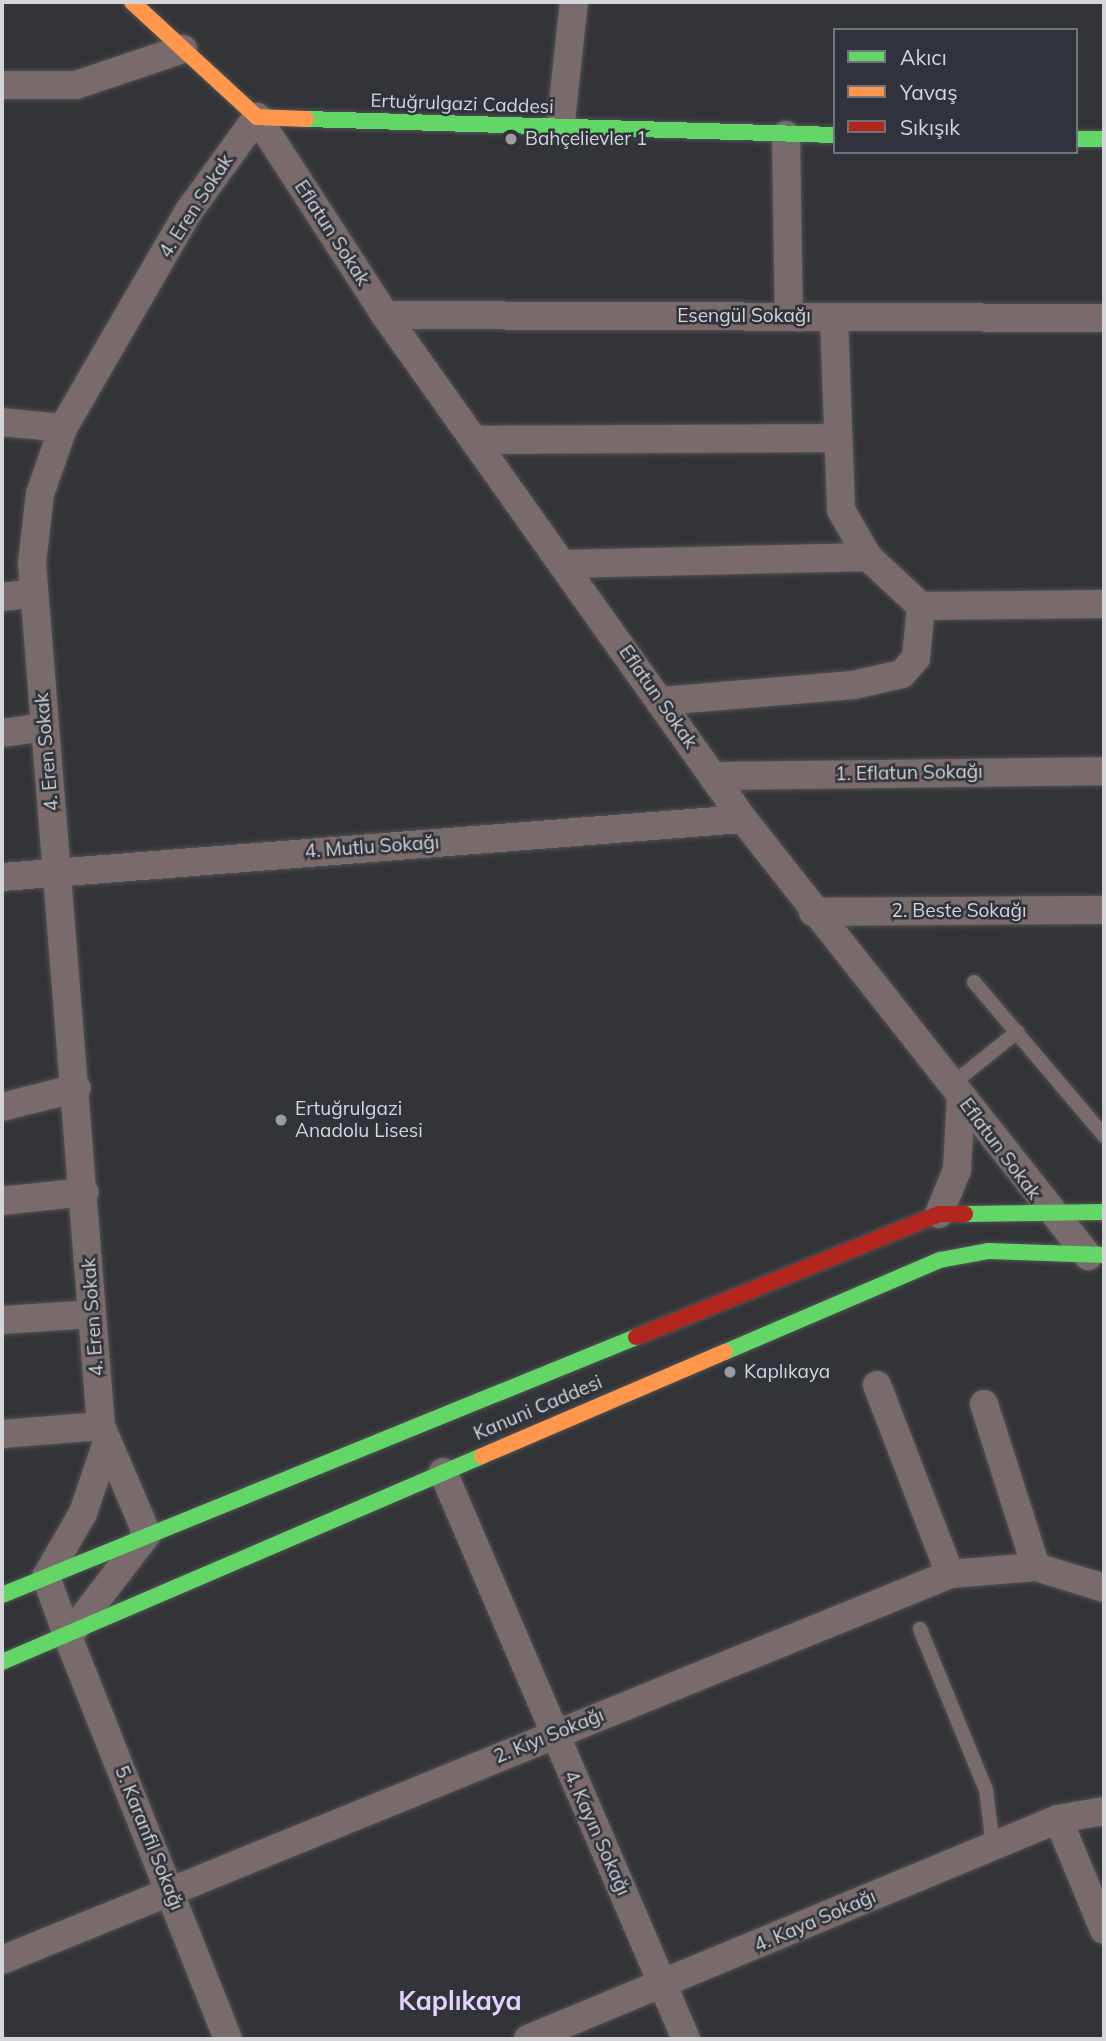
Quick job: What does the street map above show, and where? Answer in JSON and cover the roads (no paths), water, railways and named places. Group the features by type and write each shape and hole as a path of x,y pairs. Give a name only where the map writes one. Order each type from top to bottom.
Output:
{"main road":[{"path":"132,2 257,117"},
{"name":"Ertuğrulgazi Caddesi","path":"257,117 560,130 833,135"},
{"path":"1078,139 1104,139"},
{"name":"Kanuni Caddesi","path":"2,1595 939,1214 1104,1212"},
{"name":"Kanuni Caddesi","path":"2,1662 68,1637 443,1472 940,1260 989,1251 1096,1256"}],"street":[{"path":"560,130 574,2"},
{"path":"2,85 76,85 183,49"},
{"name":"Eflatun Sokak","path":"257,117 385,315 662,701 743,819 1049,1213 1096,1256"},
{"name":"4. Eren Sokak","path":"147,1534 103,1436 92,1314 78,1088 56,872 34,593 40,494 63,428 189,211 257,117"},
{"path":"786,135 789,316"},
{"name":"Esengül Sokağı","path":"385,315 1104,318"},
{"path":"834,317 841,510 868,557 921,606 1104,604"},
{"path":"2,422 63,428"},
{"path":"474,440 838,438"},
{"path":"565,565 868,557"},
{"path":"2,597 34,593"},
{"path":"662,701 853,685 902,674 916,658 921,606"},
{"path":"2,733 45,727"},
{"name":"1. Eflatun Sokağı","path":"713,776 1104,771"},
{"name":"4. Mutlu Sokağı","path":"2,877 743,819"},
{"name":"2. Beste Sokağı","path":"813,912 1104,910"},
{"path":"2,1107 78,1088"},
{"path":"939,1214 957,1170 956,1091"},
{"path":"2,1201 85,1192"},
{"path":"2,1320 92,1314"},
{"path":"877,1385 950,1574"},
{"path":"984,1404 1036,1567"},
{"path":"2,1434 103,1436"},
{"name":"4. Eren Sokak","path":"46,1577 83,1513 103,1436"},
{"name":"4. Kayın Sokağı","path":"443,1472 552,1734 686,2039"},
{"path":"68,1637 147,1534"},
{"name":"2. Kıyı Sokağı","path":"2,1960 950,1574 1036,1567 1104,1588"},
{"name":"5. Karanfil Sokağı","path":"46,1577 228,2039"},
{"name":"4. Kaya Sokağı","path":"528,2039 1058,1819 1104,1811"},
{"path":"1058,1819 1104,1930"}],"lane":[{"path":"974,982 1104,1136"},
{"path":"956,1091 1017,1032"},
{"path":"920,1629 986,1790 993,1846"}],"place":[{"name":"Bahçelievler 1","path":"511,139"},
{"name":"Ertuğrulgazi Anadolu Lisesi","path":"281,1120"},
{"name":"Kaplıkaya","path":"730,1372"}],"district":[{"name":"Kaplıkaya","path":"460,2001"}]}
